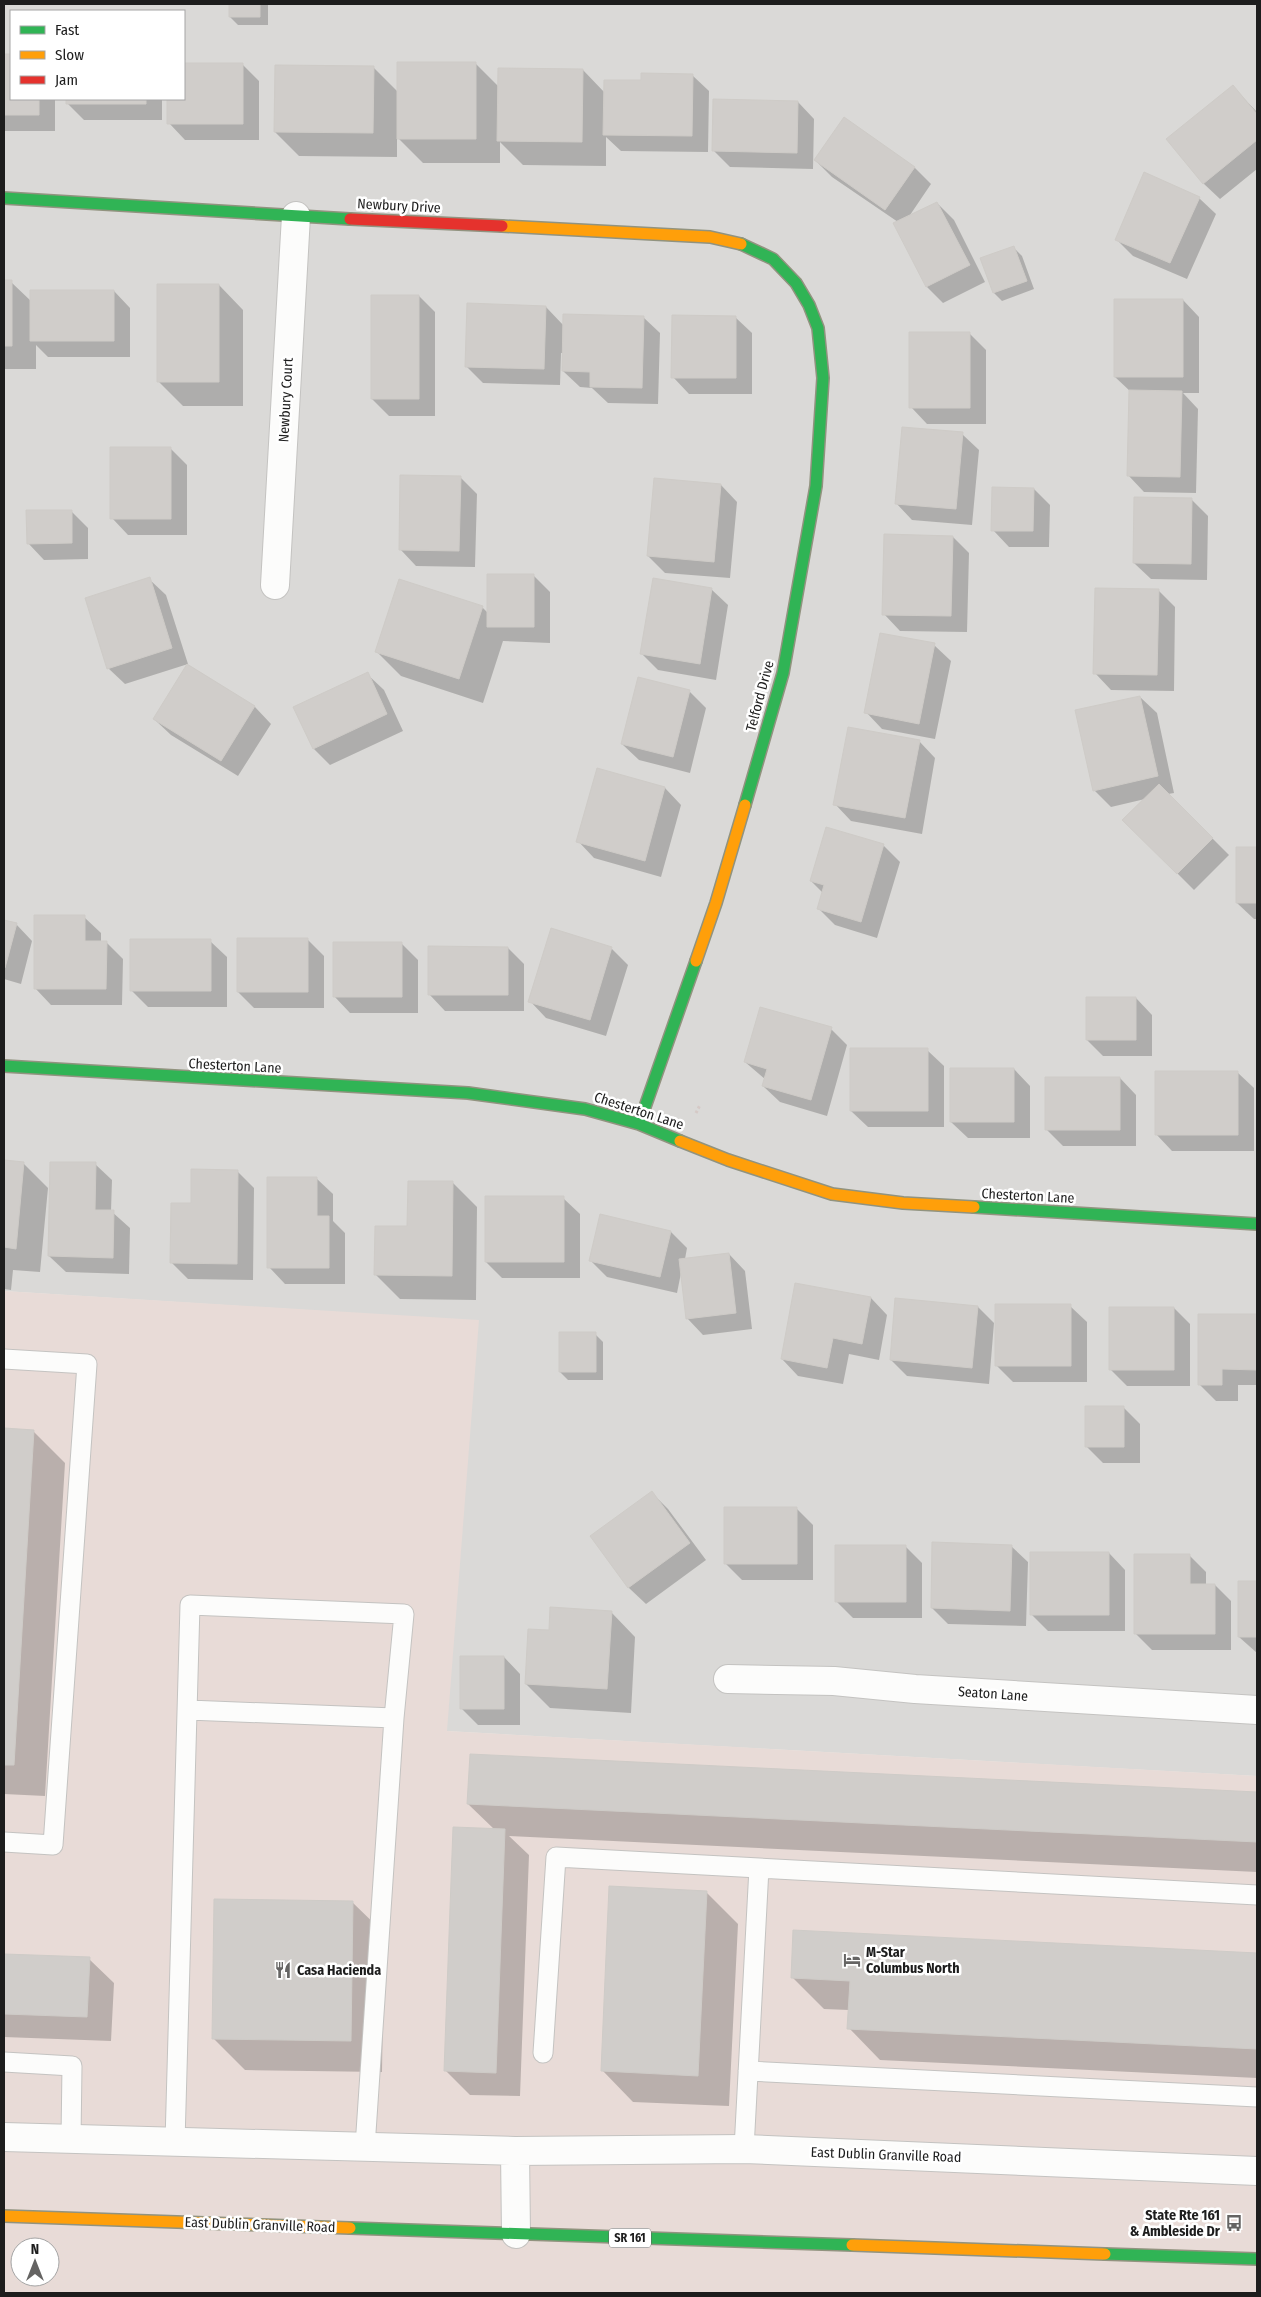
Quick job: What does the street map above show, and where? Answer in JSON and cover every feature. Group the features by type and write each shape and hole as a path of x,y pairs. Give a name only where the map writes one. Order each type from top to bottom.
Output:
{"street":[{"name":"Newbury Drive","path":"4,198 296,216 710,236 741,244 773,259 785,270"},
{"name":"Newbury Court","path":"275,585 296,216"},
{"name":"Telford Drive","path":"639,1124 716,903 783,673 816,486 823,378 818,328 809,305 796,283 785,270"},
{"name":"Chesterton Lane","path":"4,1066 334,1087 468,1093 585,1109 639,1124 728,1160 832,1194 903,1203 1257,1224"},
{"name":"Seaton Lane","path":"728,1679 834,1681 915,1689 1257,1710"},
{"name":"East Dublin Granville Road","path":"4,2137 514,2151 744,2149 1257,2171"},
{"path":"514,2151 516,2234"},
{"name":"East Dublin Granville Road","path":"4,2216 1257,2259"}],"lane":[{"path":"4,1360 87,1364 53,1845 4,1842"},
{"path":"175,2142 190,1605 404,1614 394,1718 365,2147"},
{"path":"188,1710 394,1718"},
{"path":"543,2053 556,1857 1257,1896"},
{"path":"744,2149 759,1868"},
{"path":"4,2062 72,2066 71,2139"},
{"path":"748,2071 1257,2097"}],"shaded area":[{"path":"4,4 1257,4 1257,1776 446,1731 478,1321 4,1291"},
{"path":"4,1291 479,1320 447,1731 1257,1776 1257,2293 4,2293"}],"building":[{"path":"229,4 260,4 260,17 229,17"},
{"path":"4,54 10,54 10,100 39,100 39,115 4,115"},
{"path":"397,62 476,62 476,139 397,139"},
{"path":"185,63 243,63 243,124 167,124 167,100 185,100"},
{"path":"275,65 374,66 373,133 274,132"},
{"path":"498,68 583,69 582,142 497,141"},
{"path":"641,73 693,74 692,136 603,135 604,80 641,80"},
{"path":"1233,85 1257,114 1257,140 1203,184 1166,139"},
{"path":"713,99 798,101 797,153 712,151"},
{"path":"66,100 146,100 146,104 66,104"},
{"path":"844,117 915,167 885,210 814,160"},
{"path":"1144,172 1200,197 1170,263 1115,240"},
{"path":"937,202 970,265 926,287 893,223"},
{"path":"1014,246 1027,281 993,293 980,258"},
{"path":"4,280 12,280 12,346 4,346"},
{"path":"157,284 219,284 219,382 157,382"},
{"path":"30,290 114,290 114,341 30,341"},
{"path":"371,295 419,295 419,399 371,399"},
{"path":"1114,299 1183,299 1183,377 1114,377"},
{"path":"467,303 546,306 544,369 465,367"},
{"path":"563,314 644,316 642,388 590,387 590,372 562,371"},
{"path":"672,315 736,316 736,378 671,378"},
{"path":"909,332 970,332 970,408 909,408"},
{"path":"1129,390 1182,391 1180,477 1127,476"},
{"path":"902,427 963,432 956,509 895,504"},
{"path":"110,447 171,447 171,519 110,519"},
{"path":"400,475 461,476 459,551 399,550"},
{"path":"654,478 721,484 714,562 647,556"},
{"path":"992,487 1034,488 1033,531 991,531"},
{"path":"1134,497 1192,498 1191,564 1133,563"},
{"path":"26,510 72,510 72,543 27,544"},
{"path":"884,534 953,536 951,616 882,615"},
{"path":"487,574 534,574 534,627 487,627"},
{"path":"150,577 172,648 107,669 85,598"},
{"path":"653,578 712,588 700,664 640,654"},
{"path":"399,579 483,606 459,679 375,652"},
{"path":"1095,588 1159,589 1157,675 1093,674"},
{"path":"880,633 935,643 919,724 864,713"},
{"path":"187,664 255,706 221,761 153,719"},
{"path":"368,672 387,714 313,749 293,707"},
{"path":"638,677 690,690 673,757 621,744"},
{"path":"1140,696 1158,776 1093,791 1075,710"},
{"path":"848,727 920,740 905,818 833,805"},
{"path":"597,768 665,787 645,861 576,842"},
{"path":"1159,784 1213,838 1177,874 1122,820"},
{"path":"826,827 884,844 861,922 817,909 824,885 810,881"},
{"path":"1236,847 1257,847 1257,903 1236,903"},
{"path":"34,915 85,915 85,941 107,941 106,989 34,989"},
{"path":"4,920 17,923 5,968 4,968"},
{"path":"551,928 612,947 590,1020 528,1002"},
{"path":"237,938 308,938 308,992 237,992"},
{"path":"130,939 211,939 211,991 130,991"},
{"path":"333,942 402,942 402,997 333,997"},
{"path":"428,946 508,947 508,995 428,995"},
{"path":"1086,997 1136,997 1136,1040 1086,1040"},
{"path":"760,1007 832,1027 811,1100 762,1086 767,1069 744,1062"},
{"path":"850,1048 928,1048 928,1111 850,1111"},
{"path":"950,1068 1014,1068 1014,1122 950,1122"},
{"path":"1155,1071 1238,1071 1238,1135 1155,1135"},
{"path":"1045,1077 1120,1077 1120,1130 1045,1130"},
{"path":"4,1160 24,1162 16,1249 4,1247"},
{"path":"50,1162 96,1162 95,1210 114,1210 113,1258 48,1256"},
{"path":"191,1169 238,1170 237,1264 170,1263 171,1203 191,1203"},
{"path":"267,1177 317,1177 317,1216 329,1216 329,1268 267,1268"},
{"path":"408,1181 453,1181 452,1276 374,1275 375,1226 407,1226"},
{"path":"485,1196 564,1196 564,1262 485,1262"},
{"path":"600,1214 671,1231 660,1277 589,1261"},
{"path":"729,1253 736,1313 686,1319 679,1259"},
{"path":"795,1283 871,1297 862,1344 833,1338 827,1368 781,1359"},
{"path":"895,1298 978,1306 972,1368 890,1360"},
{"path":"995,1304 1071,1304 1071,1366 995,1366"},
{"path":"1109,1307 1174,1307 1174,1370 1109,1370"},
{"path":"1198,1314 1257,1314 1257,1370 1222,1369 1222,1385 1198,1385"},
{"path":"559,1332 596,1332 596,1372 559,1372"},
{"path":"1085,1406 1124,1406 1124,1447 1085,1447"},
{"path":"4,1428 34,1430 14,1765 4,1765"},
{"path":"652,1491 690,1543 628,1588 590,1536"},
{"path":"724,1507 797,1507 797,1564 724,1564"},
{"path":"932,1542 1012,1545 1010,1611 931,1608"},
{"path":"835,1545 906,1545 906,1602 835,1602"},
{"path":"1030,1552 1109,1552 1109,1615 1030,1615"},
{"path":"1134,1554 1190,1554 1190,1584 1215,1584 1215,1634 1134,1634"},
{"path":"1238,1581 1257,1581 1257,1637 1238,1637"},
{"path":"550,1607 612,1611 607,1689 525,1684 528,1629 549,1630"},
{"path":"460,1656 504,1656 504,1709 460,1709"},
{"path":"470,1754 1257,1792 1257,1842 467,1804"},
{"path":"453,1827 505,1829 496,2073 444,2071"},
{"path":"609,1886 707,1891 698,2076 601,2071"},
{"name":"Casa Hacienda","path":"214,1899 353,1901 351,2041 212,2039"},
{"path":"793,1930 1257,1953 1257,2049 847,2029 850,1981 791,1978"},
{"path":"4,1954 90,1957 87,2017 4,2014"}],"traffic: fast":[{"path":"4,198 350,219"},
{"path":"741,244 773,259 796,283 809,305 818,328 823,378 816,486 783,673 745,805"},
{"path":"639,1124 696,961"},
{"path":"4,1066 468,1093 585,1109 639,1124 680,1141"},
{"path":"974,1207 1257,1224"},
{"path":"350,2228 852,2245"},
{"path":"1105,2254 1257,2259"}],"traffic: slow":[{"path":"502,226 710,237 741,244"},
{"path":"696,961 716,903 745,805"},
{"path":"680,1141 728,1160 832,1194 903,1203 974,1207"},
{"path":"4,2216 350,2228"},
{"path":"852,2245 1105,2254"}],"traffic: jam":[{"path":"350,219 502,226"}],"place":[{"name":"M-Star Columbus North","path":"852,1960"},
{"name":"Casa Hacienda","path":"283,1970"},
{"name":"State Rte 161 & Ambleside Dr","path":"1234,2223"}]}
